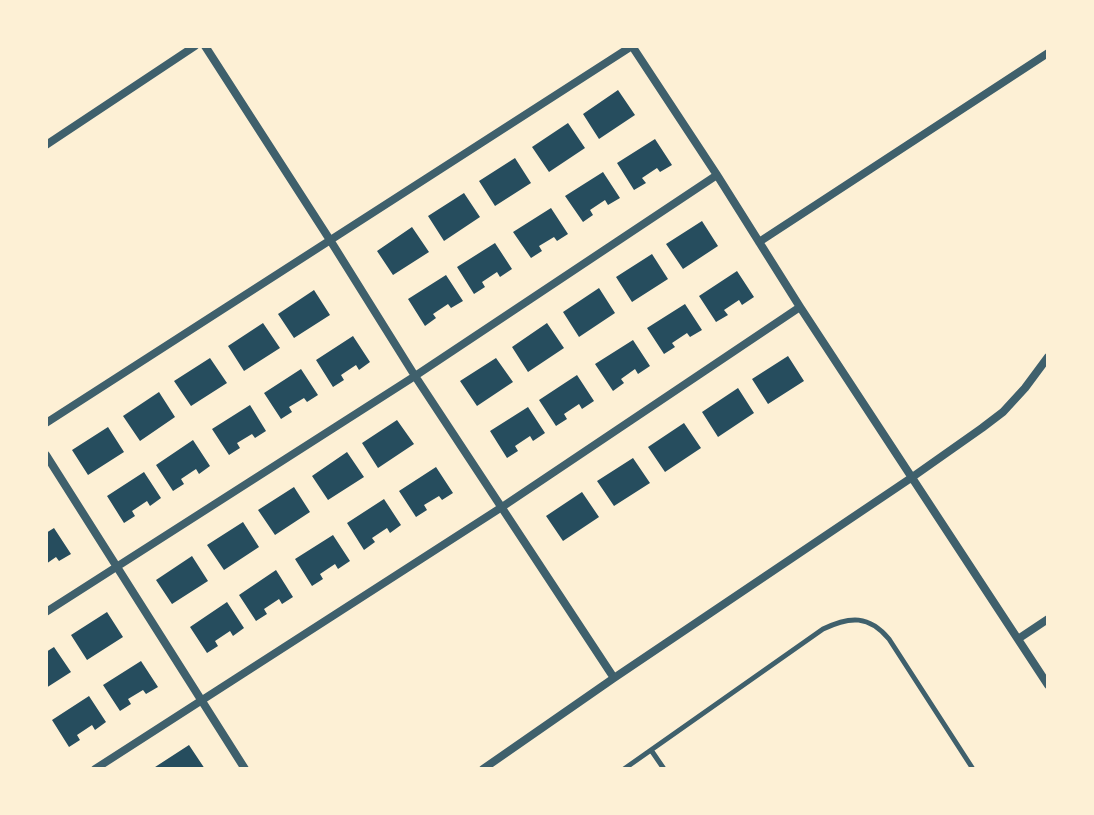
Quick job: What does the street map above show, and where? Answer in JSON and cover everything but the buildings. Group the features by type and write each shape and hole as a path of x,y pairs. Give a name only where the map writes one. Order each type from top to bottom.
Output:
{"street":[{"path":"46,145 195,46"},
{"path":"205,46 415,376 614,678"},
{"path":"46,423 632,46 1048,685"},
{"path":"759,242 1048,53"},
{"path":"46,612 415,376 717,175"},
{"path":"95,769 502,507 800,307"},
{"path":"483,769 1003,412 1048,357"},
{"path":"46,455 245,769"},
{"path":"1018,639 1048,619"}],"lane":[{"path":"624,769 823,629 840,621 855,620 880,628 889,639 973,769"},
{"path":"651,750 664,769"}]}
